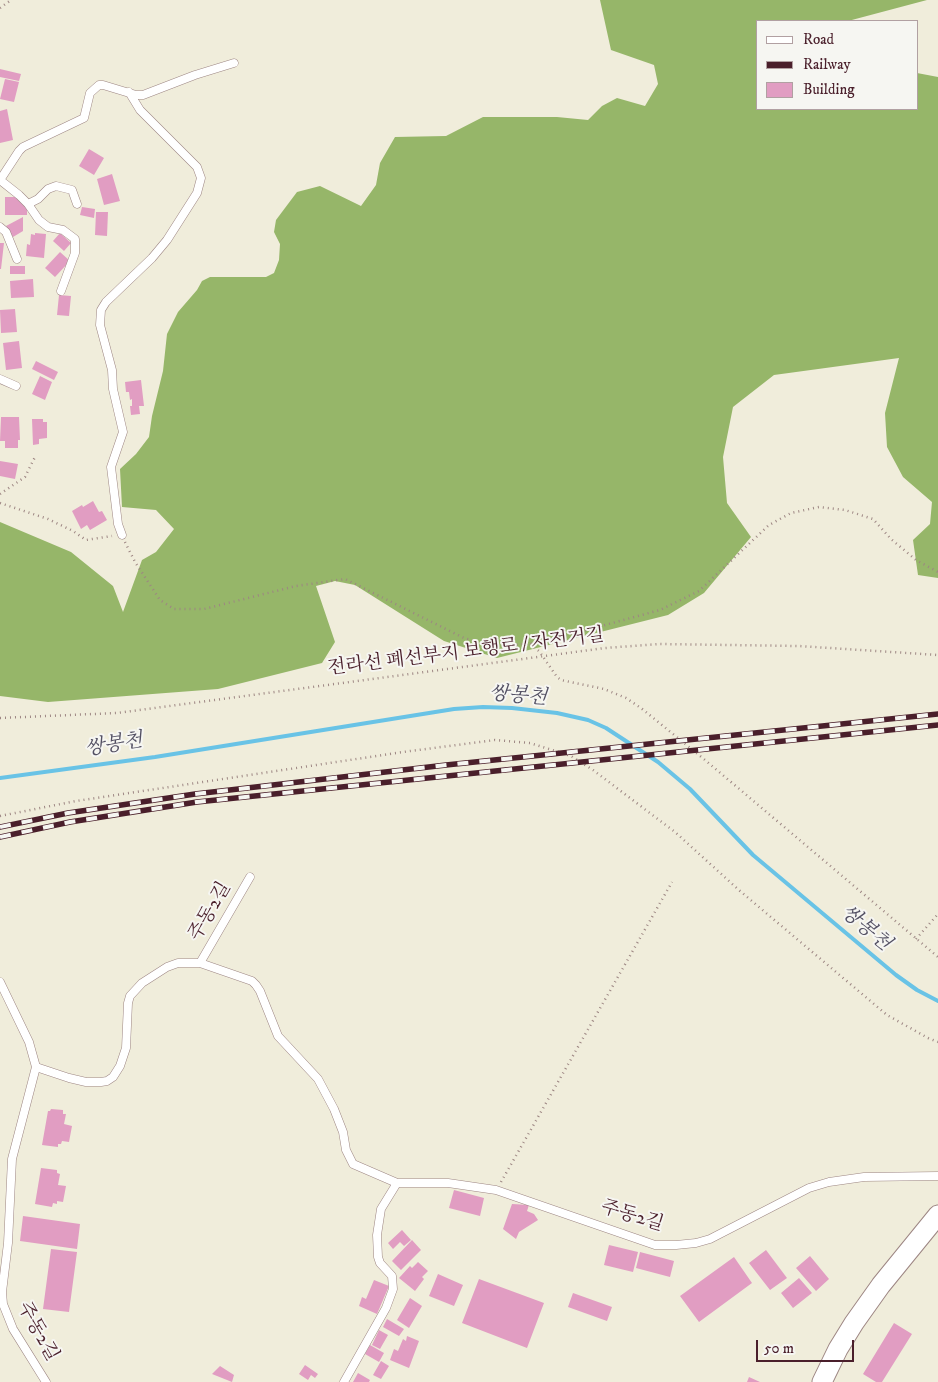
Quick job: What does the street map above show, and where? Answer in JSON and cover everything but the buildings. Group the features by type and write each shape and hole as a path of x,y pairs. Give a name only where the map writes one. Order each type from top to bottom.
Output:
{"street":[{"path":"822,1382 838,1348 854,1323 881,1285 938,1216"}],"lane":[{"path":"60,291 74,253 75,239 63,230 48,228 39,220 28,204 0,180 24,147 84,118 89,96 94,88 103,85 143,95 195,75 234,63"},
{"path":"122,534 118,524 111,467 123,432 113,389 112,370 100,325 101,310 106,302 152,258 167,240 197,193 201,178 197,167 140,110 129,92"},
{"path":"28,204 38,199 48,189 56,186 72,190 77,204"},
{"path":"0,227 6,232 17,259"},
{"path":"0,379 16,386"},
{"name":"주동2길","path":"200,963 250,877"},
{"name":"주동2길","path":"46,1382 13,1329 3,1304 2,1292 8,1243 12,1159 36,1067 77,1080 107,1081 117,1072 123,1059 127,1039 128,1003 135,990 152,975 178,963 200,963 252,981 256,985 278,1036 318,1079 328,1097 338,1118 346,1150 353,1164 397,1184 448,1183 510,1193 655,1245 676,1245 696,1243 710,1239 809,1188 829,1182 864,1177 938,1176"},
{"path":"0,982 29,1042 36,1067"},
{"path":"344,1382 386,1308 393,1289 392,1276 380,1263 378,1257 377,1235 381,1209 397,1184"}],"path":[{"path":"0,8 11,0"},
{"path":"0,494 24,477 36,455"},
{"path":"0,503 48,518 86,540 122,534 135,562 160,600 174,609 204,609 296,586 345,579 464,638 486,644 530,644 660,610 699,590 769,525 791,513 819,506 845,510 873,519 891,539 916,560 938,572"},
{"path":"530,644 561,680 604,689 626,698 641,708 713,766 938,957"},
{"name":"전라선 폐선부지 보행로 / 자전거길","path":"0,718 117,713 542,656 605,648 660,644 799,646 938,655"},
{"path":"0,816 76,801 403,752 495,740 530,743 571,756 593,770 675,832 740,891 887,1015 938,1042"},
{"path":"496,1190 672,882"},
{"path":"916,939 938,914"}],"green space":[{"path":"600,0 927,0 852,20 756,20 756,110 918,110 918,73 938,77 938,578 918,575 913,540 930,524 932,502 903,477 887,447 885,413 899,358 774,375 733,407 723,457 727,503 751,537 704,593 668,615 497,658 444,641 355,585 335,581 316,586 335,642 322,663 218,689 48,702 0,696 0,522 71,552 113,586 123,612 142,560 156,552 174,529 156,510 122,507 120,469 136,454 149,437 163,371 167,334 178,312 197,290 202,281 210,277 266,277 274,273 279,260 280,244 274,232 276,220 297,192 320,186 361,206 376,185 380,163 395,137 446,136 483,117 557,117 588,120 602,106 617,98 645,106 658,84 654,65 611,50"}],"waterway":[{"name":"쌍봉천","path":"0,778 155,757 454,709 512,708 557,713 588,720 606,728 658,762 690,789 753,855 896,975 917,990 938,1001"}],"railway":[{"path":"0,827 68,813 195,794 446,765 938,714"},
{"path":"0,837 70,822 197,802 938,725"}]}
